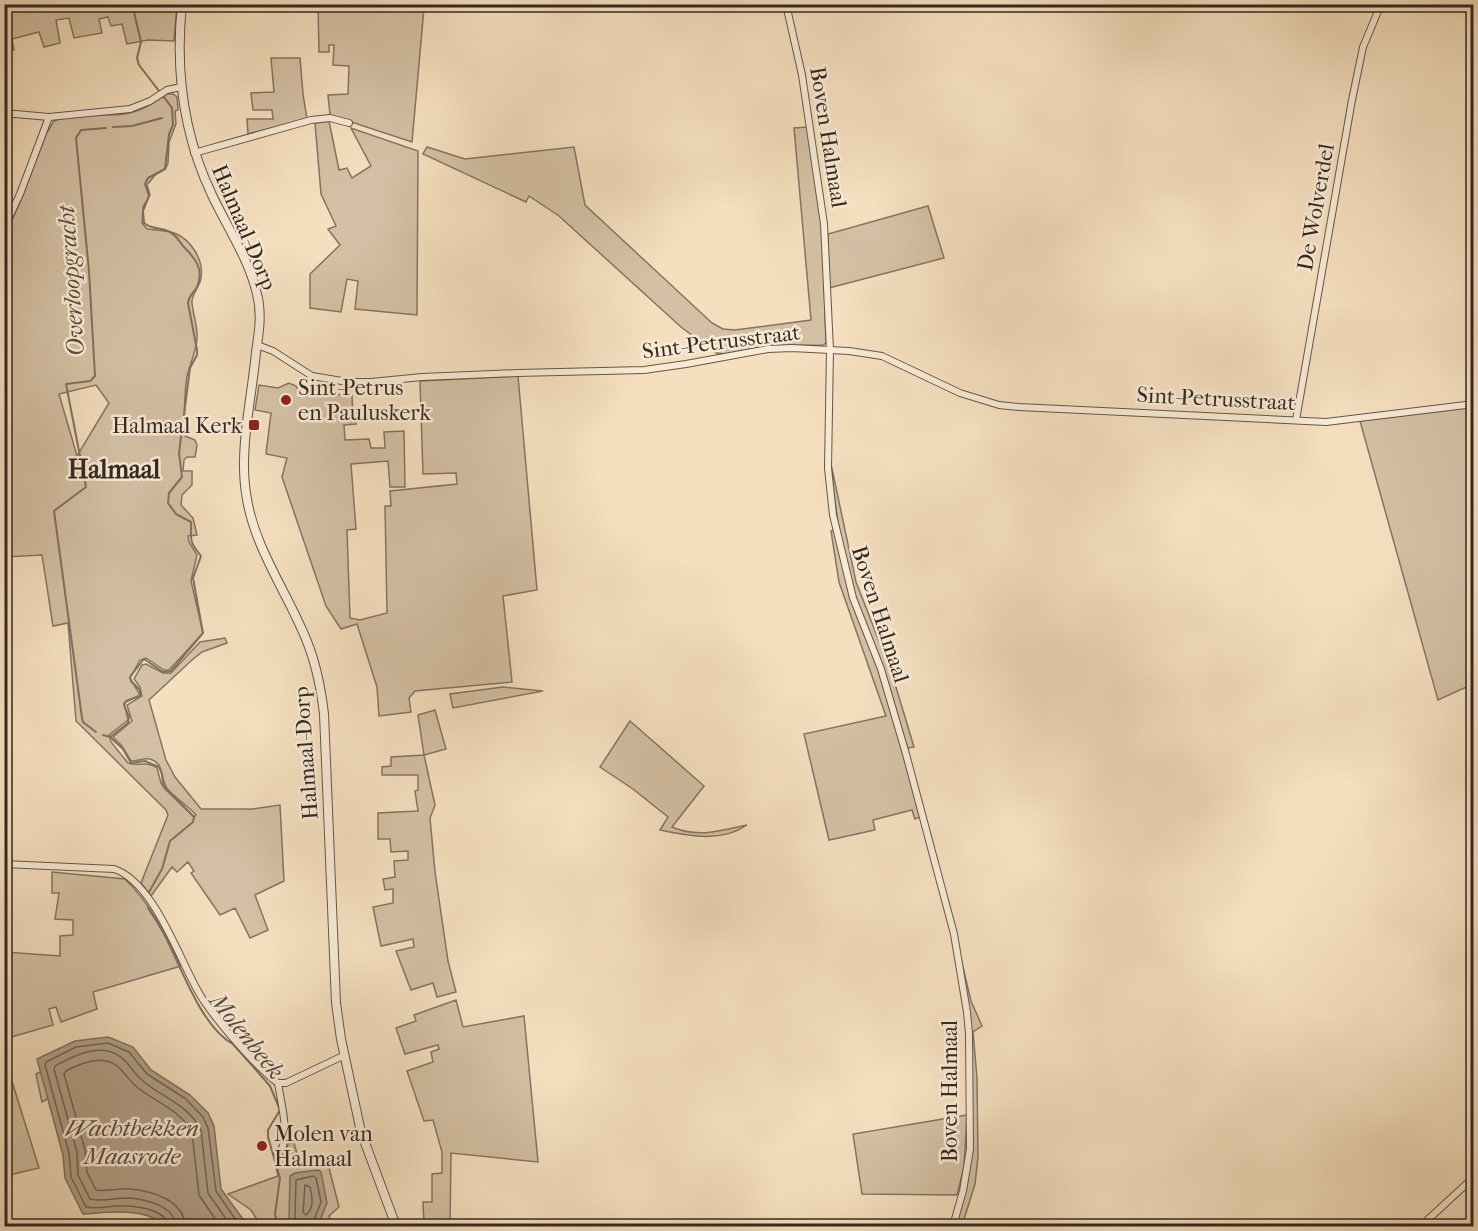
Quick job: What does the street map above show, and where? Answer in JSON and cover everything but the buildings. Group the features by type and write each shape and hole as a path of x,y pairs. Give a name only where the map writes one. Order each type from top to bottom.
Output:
{"street":[{"name":"Halmaal-Dorp","path":"182,4 179,59 181,87 194,153 255,286 260,314 245,453 245,490 261,548 313,657 322,697 336,1003 361,1132 396,1227"},
{"name":"Boven Halmaal","path":"786,4 802,75 824,224 830,350 828,452 833,515 853,598 881,669 906,754 954,934 964,995 969,1034 970,1149 963,1191 953,1227"},
{"name":"De Wolverdel","path":"1296,420 1352,100 1363,47 1381,4"},
{"path":"4,113 49,117 130,109 150,101 167,90 181,87"},
{"path":"4,228 20,194 49,117"},
{"path":"194,153 311,120 330,118 349,123"},
{"name":"Sint-Petrusstraat","path":"257,345 273,351 312,376 348,382 517,373 644,370 768,349 792,348 882,356 934,382 999,405 1326,422 1473,404"},
{"path":"308,393 312,376"},
{"path":"4,864 114,869 129,876 165,925 207,1005 255,1061 278,1083 285,1125 284,1148 277,1153"},
{"path":"278,1083 286,1083 345,1055"},
{"path":"1421,1227 1473,1177"}],"shaded area":[{"path":"4,5 177,5 174,41 148,40 127,44 122,24 111,26 108,17 99,19 102,33 74,38 69,18 56,20 60,43 44,47 39,32 12,39 14,50 5,48"},
{"path":"318,5 494,5 424,8 412,142 330,115 328,95 348,94 349,66 333,65 334,45 329,45 329,52 319,52"},
{"path":"271,58 300,58 307,119 248,134 247,119 273,119 272,110 253,110 251,93 274,92"},
{"path":"167,94 177,97 176,124 169,142 166,168 155,175 147,185 150,195 143,207 142,223 147,229 168,231 186,240 195,251 200,264 200,281 192,300 197,340 185,391 185,436 195,440 197,445 195,457 187,457 184,460 183,471 192,471 192,485 182,495 181,505 193,518 197,535 188,536 197,555 191,581 203,633 169,670 164,670 146,658 140,660 130,678 140,695 124,703 128,720 109,735 111,742 128,763 149,764 157,768 165,789 194,817 196,815 168,790 155,761 145,759 131,761 113,737 132,721 127,705 142,696 140,687 134,679 142,665 146,664 163,673 171,673 200,642 225,638 227,643 202,652 149,700 166,760 175,777 201,809 252,809 280,805 284,881 255,895 268,930 250,938 235,908 220,915 191,873 194,871 188,862 177,872 172,867 151,896 141,883 168,815 166,810 76,721 68,623 53,626 42,555 5,557 5,235 46,134 54,121 89,115 130,113 147,107","holes":["96,385 109,403 77,456 59,394"]},
{"path":"329,121 339,170 347,168 352,178 371,166 351,128 418,151 417,315 355,309 358,281 347,279 341,312 310,308 310,274 340,245 328,229 336,226 321,194 315,123"},
{"path":"808,127 822,220 826,343 823,345 770,346 725,354 716,353 681,327 559,216 529,196 526,202 423,154 427,147 465,159 574,147 585,205 712,323 723,329 735,330 811,320 794,128"},
{"path":"928,206 944,258 829,288 828,234"},
{"path":"518,376 537,590 503,596 512,682 415,691 409,698 411,712 379,716 377,687 357,624 341,629 326,606 282,477 287,458 266,454 271,413 255,410 259,385 278,388 289,383 296,386 300,393 316,396 317,392 352,396 353,417 356,417 356,424 344,425 345,440 369,439 371,448 385,448 384,432 404,431 405,487 390,487 388,461 351,464 356,529 347,530 350,618 360,620 387,613 385,506 391,506 390,491 457,484 456,473 423,474 420,381"},
{"path":"1473,407 1473,684 1438,700 1360,421"},
{"path":"831,464 856,582 892,674 914,747 902,749 920,817 915,819 912,810 873,820 875,830 829,840 804,734 886,716 839,582 831,531 834,530 852,600 897,713 857,602 844,556"},
{"path":"503,687 543,691 453,708 450,694"},
{"path":"435,710 446,749 424,755 418,715"},
{"path":"630,721 704,786 672,827 700,833 747,825 737,831 716,836 693,836 660,830 668,817 633,789 600,767"},
{"path":"424,755 435,805 430,818 435,872 448,961 456,992 437,997 433,983 411,990 396,951 414,947 413,939 381,946 373,907 393,903 393,889 385,890 383,879 395,877 394,861 408,860 408,851 391,852 390,839 378,839 378,813 418,811 415,791 418,790 418,775 382,775 382,767 391,766 391,757"},
{"path":"52,872 125,879 150,909 181,966 93,992 97,1009 61,1022 56,1007 49,1009 53,1025 8,1038 4,1008 5,952 60,956 60,936 73,935 73,920 55,919 59,893 52,893"},
{"path":"961,959 971,1001 982,1026 973,1032 977,1078 978,1157 975,1184 962,1226 955,1226 968,1180 972,1141 972,1078"},
{"path":"456,1000 463,1027 524,1016 538,1162 451,1153 450,1226 424,1226 423,1202 432,1202 432,1174 442,1173 442,1152 433,1120 424,1121 407,1071 433,1062 431,1052 439,1049 438,1045 405,1054 396,1028 416,1021 414,1015"},
{"path":"5,1059 39,1168 4,1176"},
{"path":"49,1068 52,1096 42,1102 36,1074"},
{"path":"967,1115 964,1167 957,1195 862,1194 853,1134"},
{"path":"288,1143 294,1143 301,1167 327,1160 339,1207 329,1216 333,1226 261,1226 251,1210 228,1194 278,1176 274,1158 285,1154"}],"water":[{"name":"Wachtbekken Maasrode","path":"108,1037 133,1047 151,1070 190,1095 208,1113 214,1126 221,1189 248,1226 164,1226 157,1220 137,1213 83,1214 65,1178 63,1155 37,1059 75,1041"},
{"path":"318,1170 321,1172 327,1203 321,1218 325,1226 293,1226 289,1219 290,1176 295,1173"}],"waterway":[{"name":"Molenbeek","path":"139,4 134,12 141,42 137,58 139,65 159,91"},
{"name":"Molenbeek","path":"149,892 162,869 170,841 193,822 194,817 163,785 159,767 145,761 131,763 123,749 110,737 128,723 129,717 124,705 126,701 140,696 140,690 130,677 143,660 163,672 171,671 203,633 193,578 201,556 194,547 191,522 176,514 168,503 169,493 182,477 179,453 190,368 197,355 188,303 197,287 200,275 194,259 174,235 167,230 150,227 144,223 143,211 149,196 145,184 148,178 165,169 169,134 173,125 172,108 164,97"},
{"name":"Overloopgracht","path":"113,127 132,126 162,118"},
{"name":"Overloopgracht","path":"96,732 83,722 82,718 54,511 86,487 66,384 90,381 95,376 89,271 76,138 81,130 106,128"},
{"name":"Molenbeek","path":"103,735 110,737"},
{"name":"Molenbeek","path":"148,908 163,932 193,995 211,1024 233,1044 270,1086 280,1110 268,1130 280,1178 275,1214 278,1226"}],"place":[{"name":"Sint-Petrus en Pauluskerk","path":"286,400"},
{"name":"Halmaal Kerk","path":"254,425"},
{"name":"Molen van Halmaal","path":"262,1146"}],"district":[{"name":"Halmaal","path":"114,469"}]}
